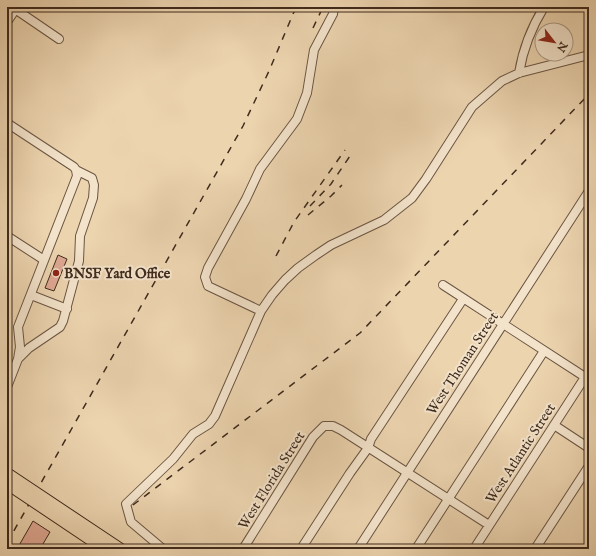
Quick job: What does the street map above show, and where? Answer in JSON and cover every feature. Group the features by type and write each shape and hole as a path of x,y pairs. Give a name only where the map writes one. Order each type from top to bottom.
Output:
{"main road":[{"path":"7,473 121,549"},
{"path":"7,484 104,549"}],"street":[{"path":"261,311 208,286 205,277 208,268 246,199 260,169 297,119 307,93 314,50 333,14 334,7"},
{"path":"519,73 521,56 529,33 544,7"},
{"path":"11,13 59,39"},
{"path":"163,549 130,522 126,504 173,459 193,434 209,424 216,416 261,311 272,295 298,268 331,245 384,220 412,198 426,179 472,107 502,81 519,73 589,55"},
{"path":"7,123 92,178 94,185 93,198 80,236 79,261 64,321 60,327 29,348 18,359"},
{"path":"7,387 18,359 20,347 18,327 77,176 75,168"},
{"name":"West Thoman Street","path":"358,549 589,191"},
{"path":"7,236 44,260"},
{"path":"443,286 544,351 587,374"},
{"path":"31,294 67,309"},
{"path":"301,549 368,448 371,439 463,299"},
{"path":"416,549 544,351"},
{"name":"West Atlantic Street","path":"474,549 587,374"},
{"path":"554,425 589,448"},
{"name":"West Florida Street","path":"243,549 313,437 324,426 333,426 368,448"},
{"path":"368,448 489,525"},
{"path":"535,549 589,466"}],"building":[{"name":"BNSF Yard Office","path":"58,255 67,259 54,291 45,288"},
{"path":"33,521 50,532 40,549 17,549"}],"railway":[{"path":"7,543 243,126 269,71 296,7"},
{"path":"313,28 323,7"},
{"path":"133,505 360,333 589,94"},
{"path":"276,256 294,222 345,150"},
{"path":"310,206 331,184 352,153"},
{"path":"308,215 342,185"}],"place":[{"name":"BNSF Yard Office","path":"56,273"}]}
